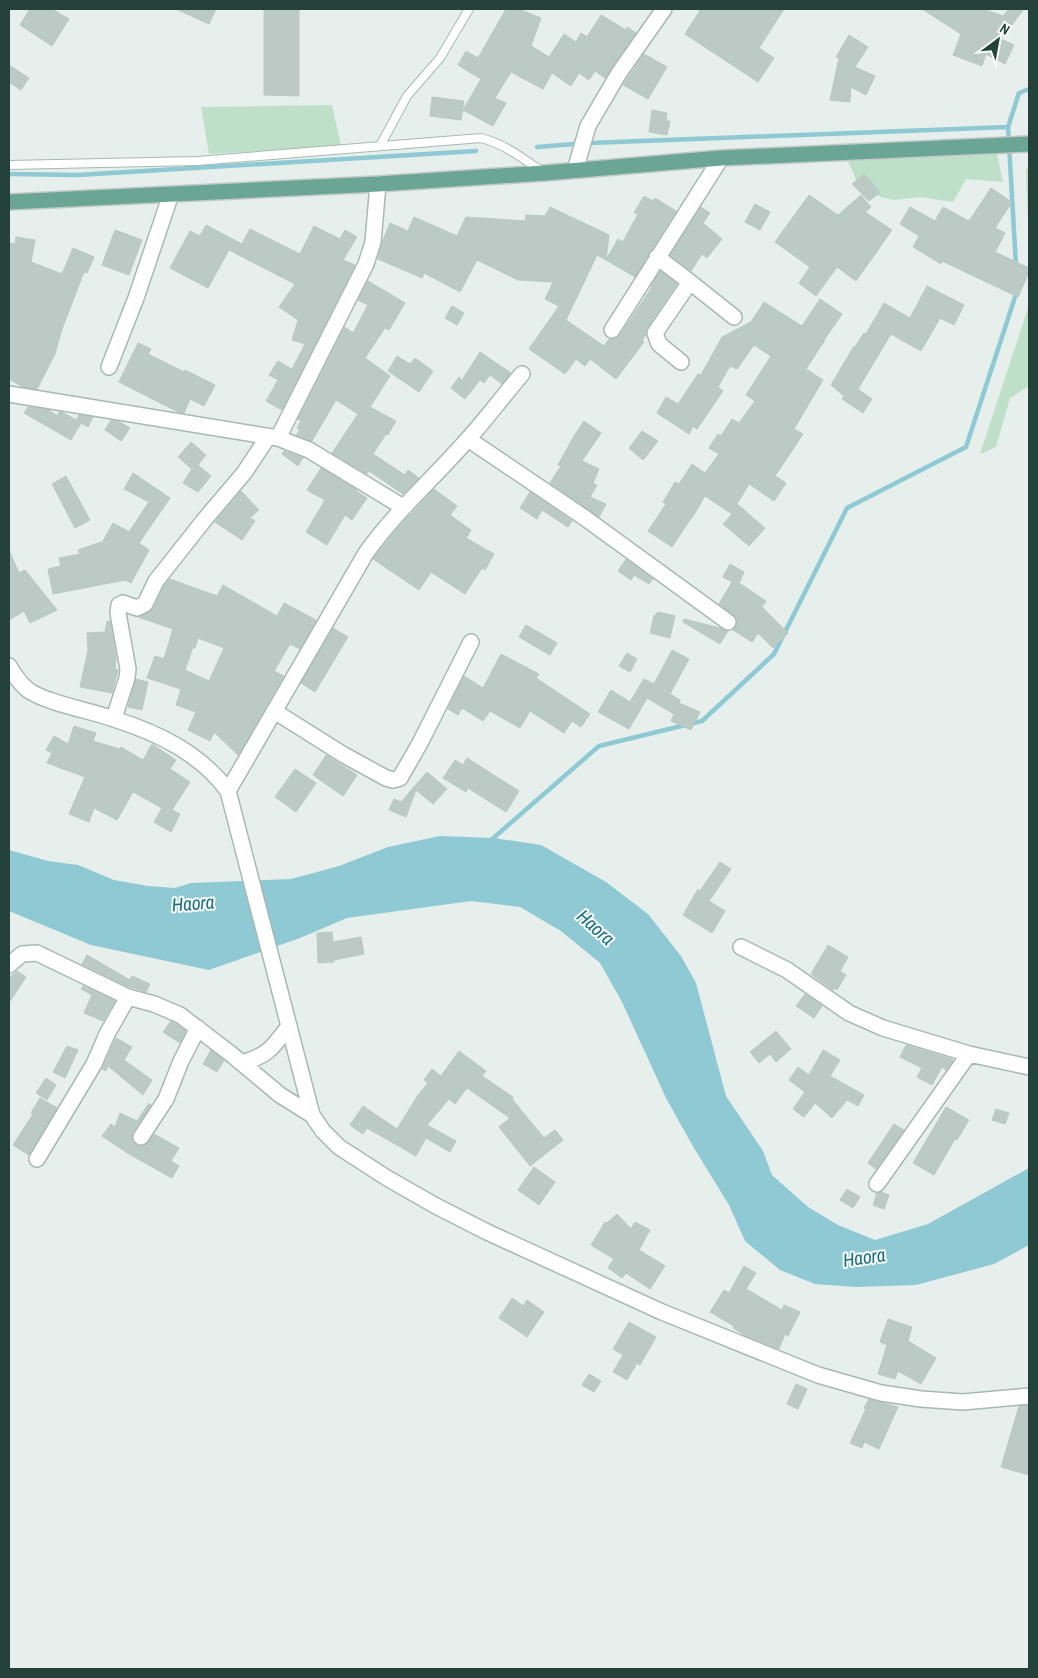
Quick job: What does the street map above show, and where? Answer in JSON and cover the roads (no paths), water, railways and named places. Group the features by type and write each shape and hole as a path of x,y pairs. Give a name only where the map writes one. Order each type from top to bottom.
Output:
{"main road":[{"path":"9,202 378,184 545,173 721,158 1029,144"}],"street":[{"path":"574,170 588,126 619,73 664,9"},
{"path":"612,330 721,158"},
{"path":"114,718 128,670 119,605 123,603 137,608 145,604 156,580 273,438 366,264 373,242 378,184"},
{"path":"109,367 136,298 172,194"},
{"path":"657,257 734,317"},
{"path":"681,362 660,344 655,333 690,282"},
{"path":"228,792 366,553 380,533 468,439 522,374"},
{"path":"9,394 273,438 309,450 404,507"},
{"path":"468,439 585,518 728,622"},
{"path":"274,711 344,755 386,778 394,780 400,778 409,764 470,642"},
{"path":"9,666 17,679 29,690 43,698 114,718 153,733 178,746 201,762 216,776 228,792 312,1115"},
{"path":"741,947 787,970 849,1013 883,1028 969,1054 1029,1067"},
{"path":"9,965 22,954 37,953 128,997 170,1010 198,1028 280,1095 312,1115 339,1147 386,1178 487,1232 662,1312 818,1375 881,1393 921,1399 963,1402 1029,1396"},
{"path":"37,1159 94,1064 107,1034 128,997"},
{"path":"242,1063 266,1054 288,1020"},
{"path":"141,1137 168,1093 181,1061 198,1028"},
{"path":"877,1184 969,1054"}],"lane":[{"path":"380,146 407,96 440,58 468,9"},
{"path":"9,165 197,160 481,138 509,149 545,173"}],"water":[{"name":"Haora","path":"440,836 494,838 541,845 606,882 648,914 681,956 696,983 726,1096 763,1151 772,1175 808,1207 838,1225 875,1240 928,1224 1029,1168 1029,1245 994,1264 916,1285 856,1287 815,1284 780,1270 745,1241 729,1205 667,1100 622,1002 600,963 561,931 520,907 471,901 347,918 300,938 209,970 91,945 9,911 9,850 48,861 78,865 114,880 148,886 175,888 191,883 291,879 339,866 388,847"}],"waterway":[{"path":"1016,266 1008,127 1019,93 1029,89"},
{"path":"590,143 1008,127"},
{"path":"537,147 574,144"},
{"path":"9,174 78,175 476,151"},
{"path":"490,841 599,746 702,721 774,654 847,508 966,447 1017,291"}]}
